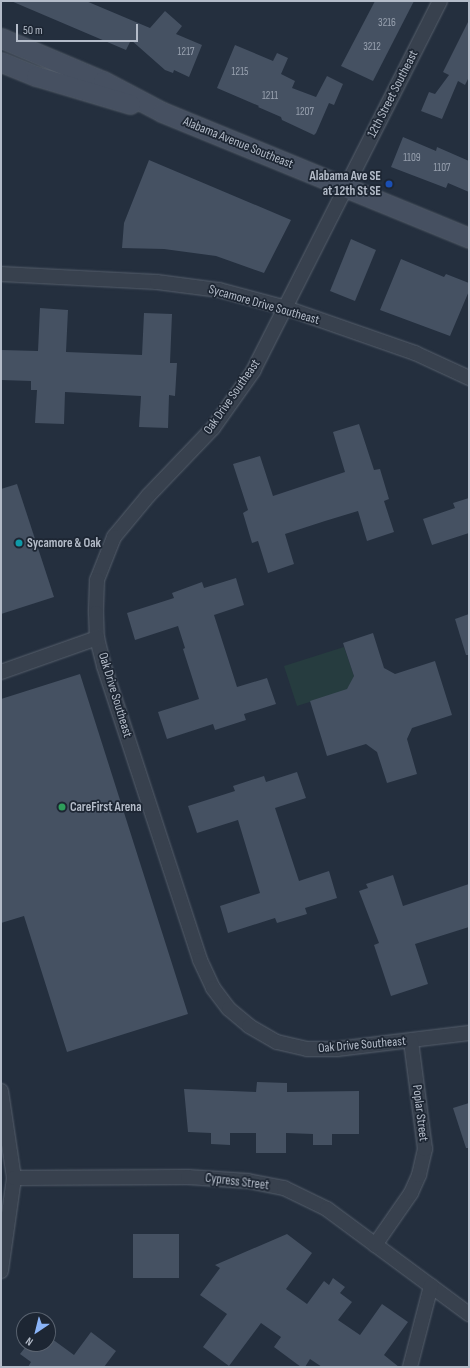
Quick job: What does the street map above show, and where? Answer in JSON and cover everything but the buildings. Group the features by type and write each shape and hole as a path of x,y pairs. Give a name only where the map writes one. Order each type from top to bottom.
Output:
{"main road":[{"name":"Alabama Avenue Southeast","path":"1,38 103,81 162,112 469,238"},
{"name":"Alabama Avenue Southeast","path":"1,62 57,83 162,112"}],"street":[{"name":"12th Street Southeast","path":"347,187 440,1"},
{"name":"Oak Drive Southeast","path":"347,187 254,370 213,428 148,496 114,537 97,580 97,638 200,960 213,988 229,1009 249,1026 277,1042 307,1049 337,1049 469,1034"},
{"name":"Sycamore Drive Southeast","path":"1,274 189,285 219,290 286,308 415,353 469,378"},
{"path":"1,672 97,638"},
{"name":"Poplar Street","path":"375,1245 412,1193 419,1175 425,1149 411,1041"},
{"path":"1,1091 14,1178 1,1271"},
{"name":"Cypress Street","path":"14,1178 188,1177 248,1181 284,1188 327,1209 469,1314"},
{"path":"410,1367 431,1286"}],"green space":[{"path":"344,647 354,676 350,689 297,706 284,666"}],"place":[{"name":"Alabama Ave SE at 12th St SE","path":"389,184"},
{"name":"Sycamore & Oak","path":"19,543"},
{"name":"CareFirst Arena","path":"62,807"}]}
